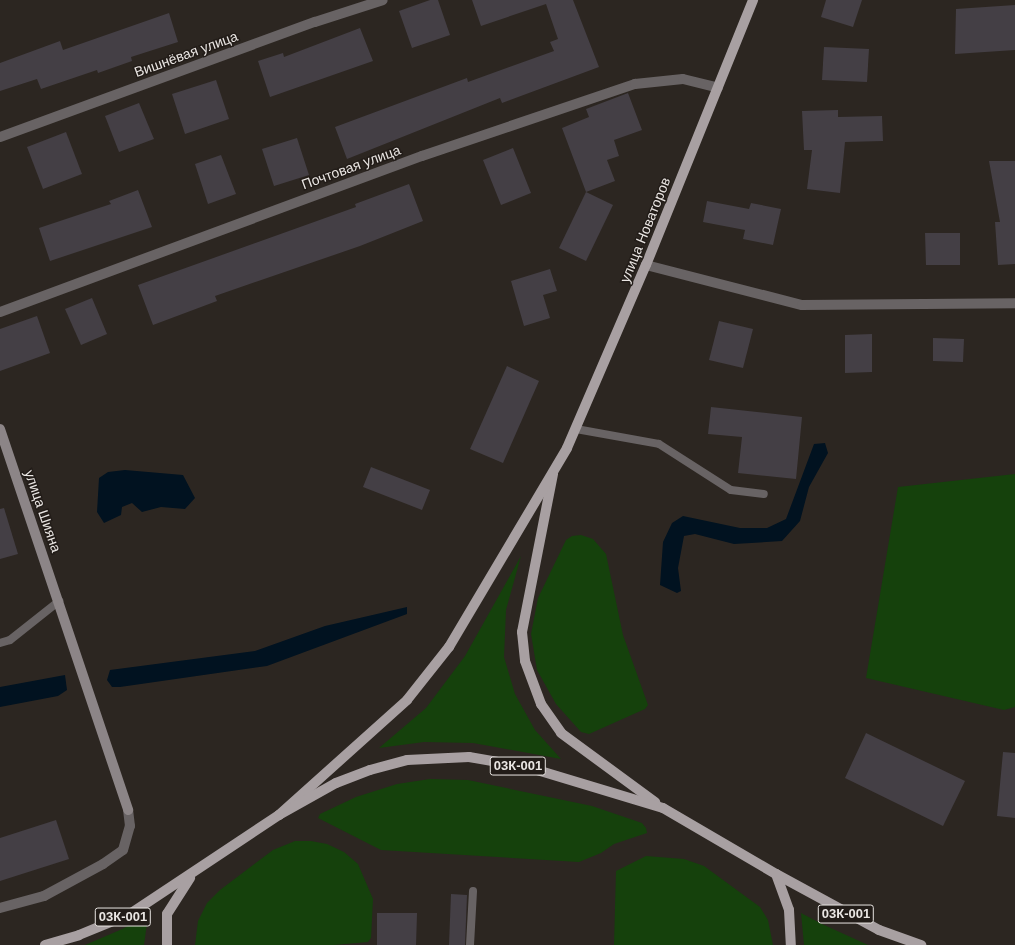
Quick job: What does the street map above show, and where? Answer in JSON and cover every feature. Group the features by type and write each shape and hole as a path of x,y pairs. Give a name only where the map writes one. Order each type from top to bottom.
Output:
{"main road":[{"name":"улица Новаторов","path":"279,815 412,694 449,647 555,467 576,429 646,265 753,0"},
{"path":"555,467 522,632 525,661 541,704 561,733 663,808"},
{"name":"03К-001","path":"45,945 79,935 130,914 194,874 279,815 336,783 370,770 407,760 469,757 534,769 663,808 776,874 879,930 921,945"},
{"name":"03К-001","path":"167,945 167,914 194,874"},
{"path":"776,874 789,910 791,945"}],"street":[{"name":"Вишнёвая улица","path":"0,137 315,22 383,0"},
{"name":"Почтовая улица","path":"0,312 422,156 635,84 683,79 718,88"},
{"path":"646,265 802,305 1015,303"},
{"name":"улица Шияна","path":"0,429 128,810 130,826 123,850 103,864 44,896 0,908"}],"lane":[{"path":"576,429 659,444 731,490 764,494"},
{"path":"0,643 10,640 59,602"},
{"path":"470,945 473,891"}],"green space":[{"path":"1015,474 1015,707 1004,710 866,678 898,487"},
{"path":"581,535 593,539 606,554 623,635 648,705 645,709 589,734 581,732 556,704 537,670 531,634 538,598 566,540 572,536"},
{"path":"521,556 506,610 504,657 515,694 535,730 561,759 473,743 424,742 379,748 426,708 465,656"},
{"path":"430,779 468,780 592,806 642,823 646,828 647,833 614,844 601,853 579,862 381,850 318,818 320,814 356,797 397,784"},
{"path":"295,841 311,841 327,844 344,852 358,864 373,899 371,938 368,942 334,945 195,945 198,921 207,903 220,890 273,850"},
{"path":"646,856 684,859 704,866 760,907 768,920 773,945 614,945 616,871"},
{"path":"801,913 822,924 868,945 804,945"},
{"path":"148,916 144,945 85,945 120,930"}],"water":[{"path":"825,443 828,453 809,487 800,521 782,541 734,544 695,534 684,536 678,568 681,591 677,593 660,585 663,542 672,523 683,516 740,528 767,528 786,519 814,444"},
{"path":"125,470 183,475 195,498 185,509 161,507 142,512 132,503 122,507 121,515 104,523 97,512 99,478 108,472"},
{"path":"407,607 407,614 267,666 120,687 112,687 107,680 110,670 255,651 325,626"},
{"path":"65,675 67,690 58,696 0,707 0,687"}],"building":[{"path":"430,0 438,0 450,35 412,48 399,11"},
{"path":"472,0 573,0 599,67 502,103 500,98 347,159 335,127 467,78 468,82 554,51 550,42 558,39 546,4 481,26"},
{"path":"826,0 862,0 853,27 821,17"},
{"path":"1015,5 1015,50 955,54 956,9"},
{"path":"169,13 178,42 131,57 132,61 98,73 97,70 41,89 37,79 0,91 0,63 60,41 63,50"},
{"path":"360,28 373,61 270,97 258,61 283,53 284,57"},
{"path":"824,47 869,49 867,82 822,80"},
{"path":"216,80 229,119 185,134 172,94"},
{"path":"628,93 642,130 614,140 619,156 607,160 615,181 586,192 562,128 589,117 586,109"},
{"path":"139,103 154,139 119,152 105,116"},
{"path":"838,110 838,117 882,116 883,141 845,142 840,193 807,189 812,150 804,150 802,111"},
{"path":"66,132 82,174 43,189 27,147"},
{"path":"297,138 309,175 274,186 262,149"},
{"path":"513,148 531,193 501,205 483,160"},
{"path":"221,155 236,194 208,204 195,164"},
{"path":"989,161 1015,161 1015,264 998,265 995,222 1000,222"},
{"path":"409,184 423,221 360,246 215,296 217,301 153,325 138,285 356,207 355,204"},
{"path":"138,190 152,227 50,261 39,228 111,204 109,201"},
{"path":"586,192 613,205 586,261 559,248"},
{"path":"707,201 749,209 751,203 781,209 773,245 743,239 745,230 703,222"},
{"path":"925,233 960,233 960,265 926,265"},
{"path":"550,269 557,291 543,295 550,318 524,326 511,281"},
{"path":"92,298 107,334 81,345 65,309"},
{"path":"37,316 50,353 0,371 0,329"},
{"path":"719,321 753,329 743,368 709,360"},
{"path":"872,334 872,372 845,373 845,335"},
{"path":"933,338 964,339 963,362 933,361"},
{"path":"507,366 539,381 503,463 470,449"},
{"path":"711,407 802,417 796,479 738,473 742,437 708,434"},
{"path":"371,467 430,490 422,510 363,487"},
{"path":"4,508 18,554 0,559 0,509"},
{"path":"866,733 965,781 943,826 845,778"},
{"path":"1003,752 1015,753 1015,818 997,816"},
{"path":"56,820 69,859 0,881 0,838"},
{"path":"451,894 467,895 465,945 449,945"},
{"path":"377,913 417,913 416,945 377,945"}]}
